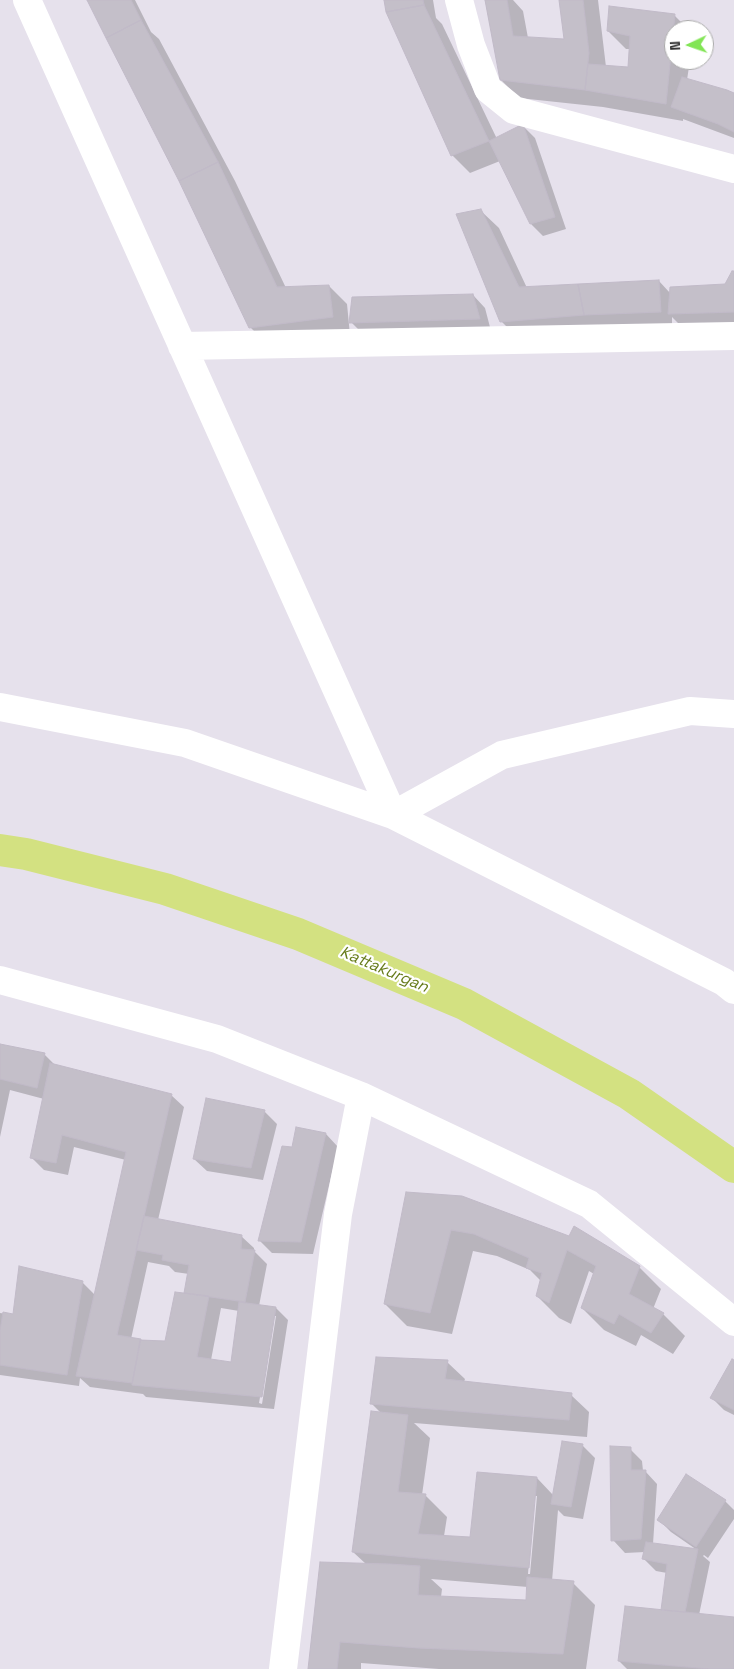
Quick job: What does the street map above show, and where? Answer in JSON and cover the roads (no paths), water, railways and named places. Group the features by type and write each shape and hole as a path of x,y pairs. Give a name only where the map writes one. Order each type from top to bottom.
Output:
{"street":[{"path":"27,0 393,815"},
{"path":"459,0 471,45 488,89 514,110 734,169"},
{"path":"182,346 734,336"},
{"path":"0,707 185,743 393,815 724,982 734,990"},
{"path":"393,815 502,755 690,711 734,714"},
{"path":"0,980 217,1039 361,1096 589,1204 734,1322"},
{"path":"283,1669 338,1214 361,1096"}],"waterway":[{"name":"Kattakurgan","path":"0,850 26,854 165,889 298,934 464,1004 629,1094 734,1167"}]}
